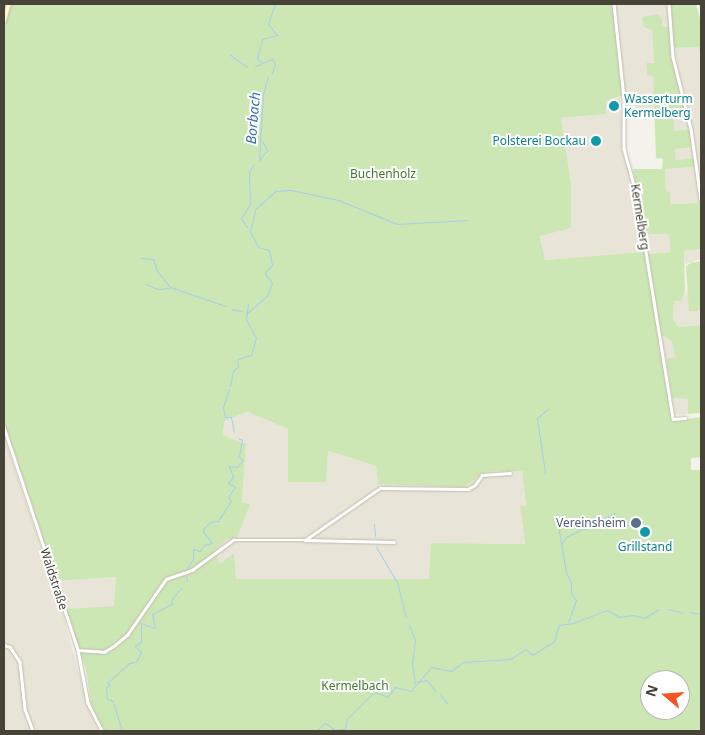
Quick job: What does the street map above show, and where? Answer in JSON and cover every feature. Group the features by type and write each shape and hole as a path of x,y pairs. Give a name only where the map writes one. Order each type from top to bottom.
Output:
{"main road":[{"path":"4,21 9,4"}],"street":[{"name":"Kermelberg","path":"614,4 625,112 624,149 634,181 672,419 685,418"},
{"path":"669,4 673,57 692,129 701,200"},
{"name":"Waldstraße","path":"4,427 78,650 88,703 102,731"},
{"path":"305,540 380,488 468,489 482,475 510,473"},
{"path":"78,650 104,652 115,645 127,636 166,579 197,567 233,540 394,542"},
{"path":"4,644 10,647 20,662 25,709 33,731"}],"shaded area":[{"path":"615,4 668,4 670,27 652,29 654,63 646,64 647,75 653,75 655,116 627,117"},
{"path":"698,47 701,54 701,189 693,129 673,48"},
{"path":"620,97 623,149 632,174 641,234 669,234 670,252 545,260 540,235 571,228 571,183 561,118 605,114 606,101"},
{"path":"685,112 690,129 675,131 673,115"},
{"path":"693,147 695,158 676,160 675,149"},
{"path":"696,167 701,203 670,204 666,192 665,169"},
{"path":"701,249 701,259 685,264 684,251"},
{"path":"687,290 691,304 690,311 701,307 701,325 678,327 673,318 674,300 682,301"},
{"path":"665,335 672,342 675,357 666,359 661,337"},
{"path":"672,398 688,399 688,414 675,415"},
{"path":"249,412 288,429 288,482 327,451 376,466 378,483 477,477 487,471 522,471 526,507 520,507 525,544 431,543 430,579 236,579 234,554 220,565 214,551 227,539 250,504 242,503 246,444 222,435 225,420"},
{"path":"4,435 52,581 116,577 115,606 62,610 89,710 99,731 4,731"}],"green space":[{"name":"Buchenholz","path":"4,4 612,4 624,95 606,101 606,114 561,118 571,183 571,228 540,236 545,260 644,252 672,421 701,417 701,457 691,458 691,470 701,470 701,731 105,731 92,710 86,670 66,609 114,606 116,577 57,581 4,422","holes":["248,412 288,429 288,482 326,482 328,451 376,466 378,484 464,487 487,471 522,471 526,506 520,506 525,544 431,543 429,579 236,579 234,553 220,564 214,551 227,539 237,538 250,504 242,502 246,444 222,435 225,420"]},
{"path":"671,4 696,4 701,22 701,54 698,47 673,48"},
{"path":"657,14 662,18 662,27 670,27 672,57 685,112 673,115 675,131 690,129 693,147 675,149 676,160 695,158 696,167 665,169 666,191 670,192 671,204 701,203 701,249 684,251 685,291 682,301 674,301 673,318 678,327 701,325 701,413 688,414 688,399 672,398 666,359 675,357 672,342 665,336 661,337 646,254 670,252 669,234 644,234 633,169 662,169 663,159 656,158 653,76 647,75 646,63 654,63 652,30 644,27 642,17"},
{"path":"701,261 701,307 698,311 689,311 686,267 690,263"}],"waterway":[{"name":"Borbach","path":"272,73 275,64 272,59 262,63 257,58 262,39 277,35 268,24 275,4"},
{"path":"229,54 247,67"},
{"path":"255,66 261,64"},
{"name":"Borbach","path":"259,161 263,94 268,77"},
{"path":"260,159 267,150 262,141"},
{"name":"Borbach","path":"247,227 241,218 250,204 249,172 254,164"},
{"path":"255,209 276,191 291,190 338,200 397,224 468,220"},
{"path":"250,232 255,211"},
{"path":"246,314 267,296 272,283 265,273 272,265 269,250 258,247 250,232"},
{"path":"141,258 153,259 157,271 170,287 226,306"},
{"path":"146,284 158,289 169,288"},
{"name":"Borbach","path":"230,386 233,371 238,367 237,359 251,355 256,338 246,319 248,304"},
{"path":"231,309 242,311"},
{"name":"Borbach","path":"229,389 223,408 225,417 231,417 234,432"},
{"path":"545,473 537,418 548,409"},
{"name":"Borbach","path":"186,570 193,559 193,549 200,551 204,545 212,543 203,532 204,528 210,522 218,521 231,501 228,497 235,487 228,483 233,477 229,466 237,467 243,460 239,456 242,440 238,438"},
{"path":"561,544 566,537 615,513"},
{"path":"556,514 566,572 571,583 571,593 576,600 568,622"},
{"path":"374,524 375,536"},
{"path":"584,529 590,528"},
{"path":"376,547 397,582 406,617"},
{"name":"Borbach","path":"186,576 187,581"},
{"name":"Borbach","path":"122,731 113,701 107,699 106,687 110,685 107,683 129,663 136,662 141,652 135,646 141,642 141,623 155,628 152,614 172,604 171,600 181,588"},
{"name":"Kermelbach","path":"316,731 325,723 335,730 345,729 347,719 372,694 379,693 387,697 395,687 411,691 431,667 451,671 463,662 510,659 526,649 532,655 554,641 559,625 573,623 607,610 619,617 633,615 644,618 659,609"},
{"name":"Kermelbach","path":"668,609 683,613"},
{"name":"Kermelbach","path":"689,612 701,614"},
{"path":"409,625 415,640 412,663 415,684"},
{"path":"417,682 427,680 435,691"},
{"path":"440,695 447,703"},
{"name":"Kermelbach","path":"305,731 314,731"}],"place":[{"name":"Wasserturm Kermelberg","path":"614,106"},
{"name":"Polsterei Bockau","path":"596,141"},
{"name":"Vereinsheim","path":"636,523"},
{"name":"Grillstand","path":"645,532"}]}
